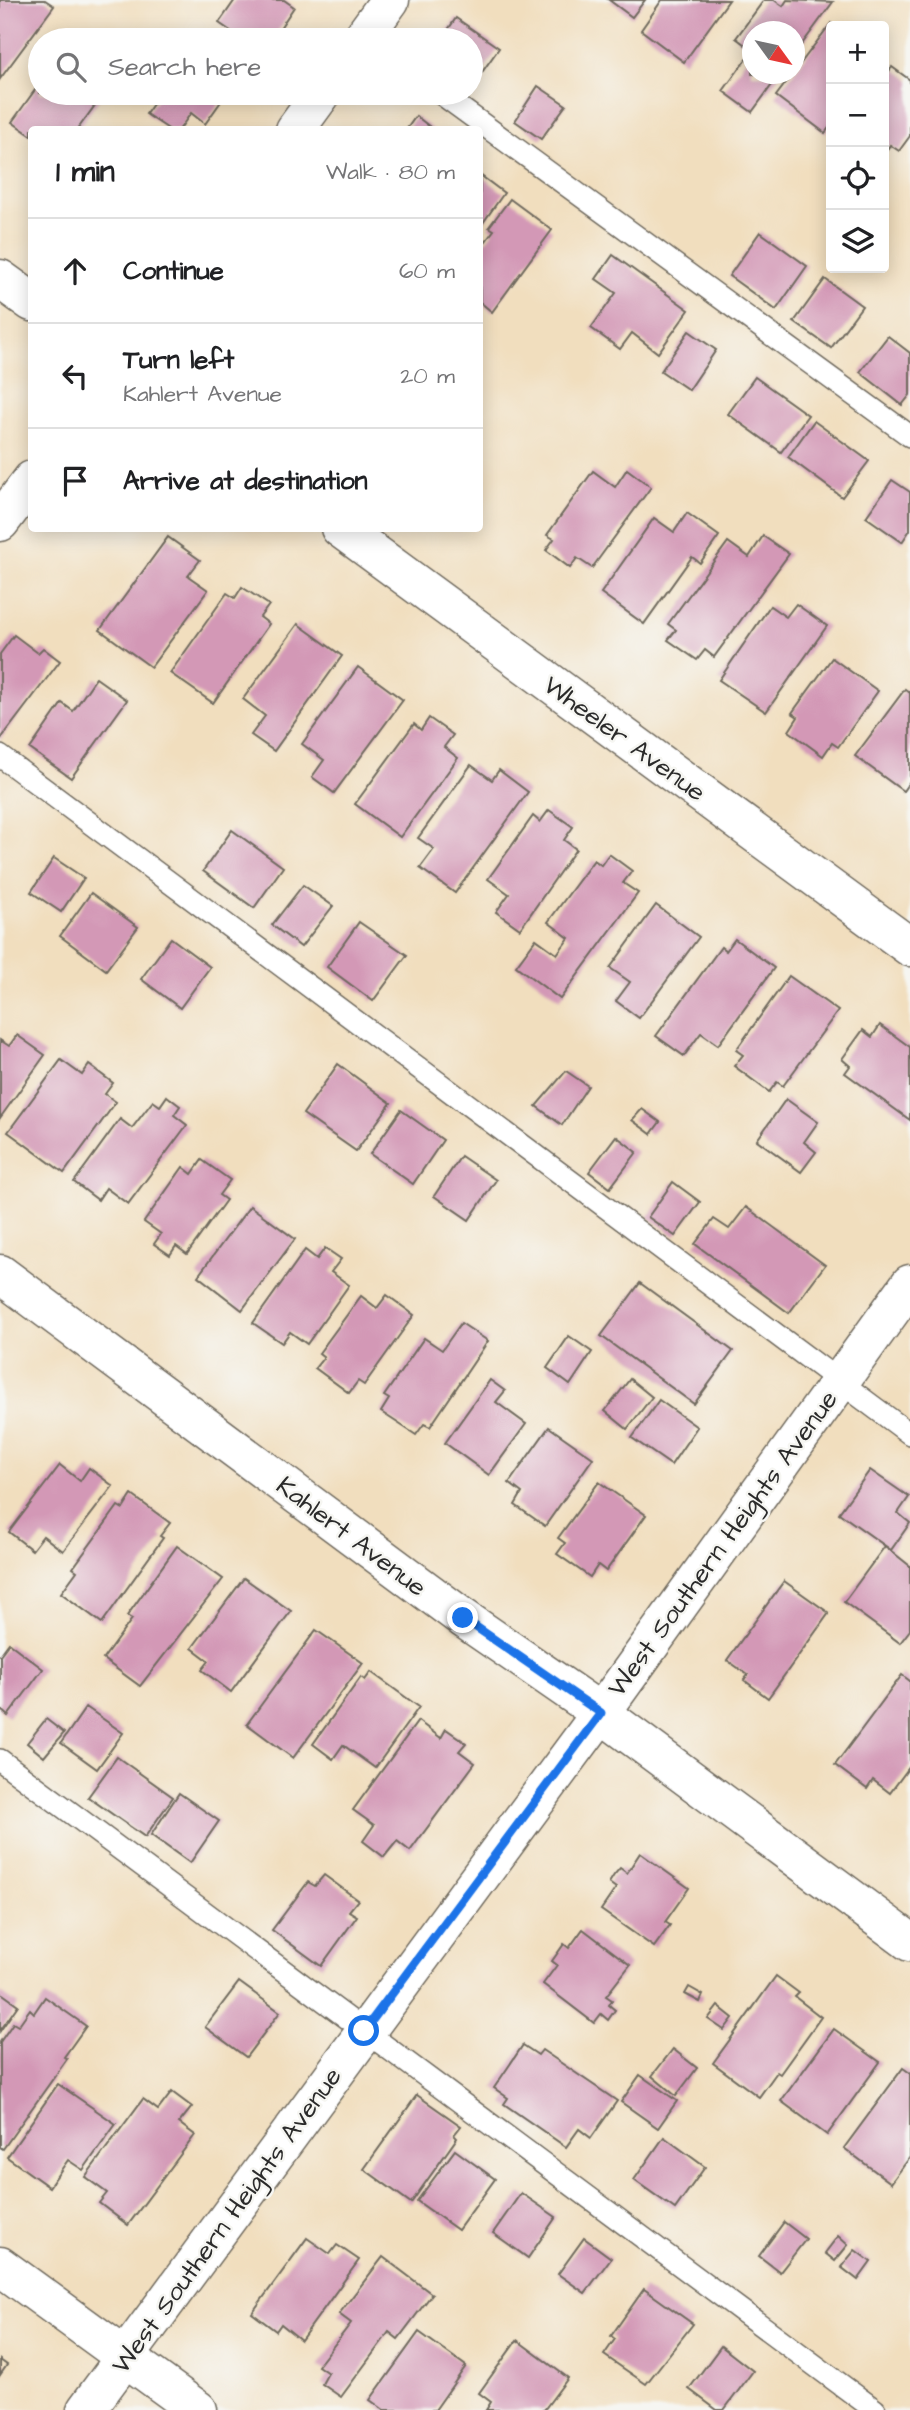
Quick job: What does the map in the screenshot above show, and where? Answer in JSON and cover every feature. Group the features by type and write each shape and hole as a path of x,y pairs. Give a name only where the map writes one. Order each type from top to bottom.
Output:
{"street":[{"path":"371,28 390,0"},
{"path":"298,126 313,105"},
{"path":"0,279 28,299"},
{"path":"0,522 28,485"},
{"name":"Wheeler Avenue","path":"345,532 910,947"},
{"name":"Kahlert Avenue","path":"0,1274 463,1618 601,1713 910,1942"},
{"name":"West Southern Heights Avenue","path":"86,2410 601,1713 910,1284"},
{"path":"0,2266 198,2410"}],"lane":[{"path":"456,105 910,436"},
{"path":"0,756 910,1434"},
{"path":"0,1760 875,2410"}],"building":[{"path":"0,0 45,0 54,6 38,28 28,28 28,41 0,79"},
{"path":"235,0 284,0 294,7 280,28 226,28 219,23"},
{"path":"609,0 645,0 632,17"},
{"path":"662,0 729,0 684,62 641,30"},
{"path":"764,0 774,0 783,6 787,0 833,2 805,40 805,21 749,21"},
{"path":"456,18 470,28 449,28"},
{"path":"742,30 742,42 736,38"},
{"path":"826,30 825,133 776,96 785,84 805,84 805,58"},
{"path":"483,37 499,48 483,71"},
{"path":"742,65 742,84 773,84 752,112 723,91"},
{"path":"892,67 910,80 910,136 899,151 889,146 889,71"},
{"path":"538,86 566,105 541,139 515,121"},
{"path":"28,100 28,105 95,105 80,126 28,126 28,133 12,122"},
{"path":"152,105 218,105 205,124 191,113 182,126 164,126 146,114"},
{"path":"416,116 429,126 409,126"},
{"path":"483,177 504,193 483,223"},
{"path":"510,199 552,230 492,312 483,304 483,245 494,230 489,227"},
{"path":"760,232 807,266 776,310 729,276"},
{"path":"613,255 689,310 658,353 632,333 620,349 591,328 616,293 596,279"},
{"path":"825,279 862,306 831,348 794,322"},
{"path":"689,331 716,350 689,390 661,371"},
{"path":"888,336 910,353 910,395 902,405 860,372"},
{"path":"755,377 808,415 781,452 728,414"},
{"path":"814,421 869,461 842,497 788,457"},
{"path":"627,469 651,487 592,568 577,558 570,568 546,550 554,539 547,535 593,471 615,487"},
{"path":"892,480 910,492 910,530 902,542 866,517"},
{"path":"687,513 719,536 700,563 692,557 644,624 601,593 654,518 674,532"},
{"path":"763,536 789,554 714,657 705,650 697,660 668,640 676,630 668,624 728,542 749,557"},
{"path":"168,537 200,560 188,576 208,590 151,667 100,630"},
{"path":"242,587 269,605 260,617 269,624 213,703 170,673 227,593 235,598"},
{"path":"796,604 827,626 766,712 719,680 770,606 786,617"},
{"path":"298,624 342,656 274,751 251,735 265,716 243,699"},
{"path":"14,635 38,653 43,648 60,661 0,740 0,654"},
{"path":"832,658 878,691 838,747 832,743 823,756 789,731 798,717 792,713"},
{"path":"358,667 403,700 334,793 312,777 324,760 302,744"},
{"path":"96,678 127,700 71,778 30,749 62,703 73,711"},
{"path":"905,689 910,693 910,781 903,791 855,756"},
{"path":"429,718 453,735 444,747 458,758 400,837 355,804 414,724 421,730"},
{"path":"471,765 492,780 499,770 528,792 455,893 420,868 434,849 418,838"},
{"path":"549,810 573,827 564,840 576,849 520,929 496,912 509,894 488,879 533,816 540,822"},
{"path":"232,830 283,867 254,908 203,871"},
{"path":"609,854 632,871 623,883 638,893 560,999 516,966 536,939 557,954 569,938 548,922 594,860 601,865"},
{"path":"54,858 84,878 61,912 31,892"},
{"path":"303,885 333,906 301,947 272,925"},
{"path":"91,893 138,927 106,970 60,936"},
{"path":"656,905 699,937 639,1018 616,1001 630,982 610,968"},
{"path":"359,922 407,955 373,1001 327,967"},
{"path":"171,938 210,967 180,1008 141,979"},
{"path":"735,939 774,968 718,1045 701,1033 684,1056 656,1036 721,947 726,951"},
{"path":"789,976 838,1011 783,1086 777,1082 769,1092 734,1066 743,1055 736,1050"},
{"path":"880,1025 910,1047 910,1120 845,1073 850,1066 842,1059 863,1030 872,1037"},
{"path":"17,1035 45,1055 0,1118 0,1040 9,1046"},
{"path":"61,1060 82,1075 89,1065 113,1083 105,1094 116,1102 64,1173 8,1132"},
{"path":"338,1064 391,1103 356,1151 303,1114"},
{"path":"566,1071 588,1086 562,1125 536,1106"},
{"path":"167,1096 180,1106 174,1115 187,1125 128,1204 106,1188 98,1200 74,1182 120,1119 132,1128 153,1101 160,1106"},
{"path":"786,1099 818,1122 804,1142 816,1152 801,1172 757,1140"},
{"path":"642,1109 660,1122 651,1134 632,1120"},
{"path":"401,1110 443,1140 413,1184 370,1154"},
{"path":"616,1136 637,1152 610,1188 589,1172"},
{"path":"461,1156 496,1180 469,1220 434,1196"},
{"path":"202,1160 230,1180 219,1195 226,1200 187,1254 176,1246 170,1255 154,1244 161,1234 144,1222 183,1167 192,1174"},
{"path":"673,1182 700,1202 675,1236 648,1217"},
{"path":"250,1206 295,1239 242,1310 198,1276"},
{"path":"746,1207 825,1265 789,1313 695,1244 714,1219 729,1229"},
{"path":"325,1248 341,1259 331,1272 349,1285 307,1344 290,1332 282,1343 253,1323 305,1250 317,1259"},
{"path":"640,1283 733,1351 694,1404 601,1336"},
{"path":"387,1295 414,1315 364,1385 358,1381 349,1393 315,1368 324,1357 319,1353 361,1296 377,1308"},
{"path":"461,1323 488,1341 430,1427 424,1424 416,1435 381,1412 389,1399 384,1396 424,1338 442,1350"},
{"path":"569,1336 592,1352 570,1385 547,1368"},
{"path":"630,1379 652,1397 627,1429 605,1411"},
{"path":"490,1380 505,1391 496,1402 526,1424 489,1475 445,1443"},
{"path":"659,1400 697,1427 671,1465 632,1438"},
{"path":"549,1427 593,1458 545,1526 515,1505 522,1493 509,1483"},
{"path":"60,1465 80,1481 89,1468 113,1486 63,1551 43,1536 32,1550 9,1532"},
{"path":"870,1470 909,1497 898,1513 910,1523 891,1550 839,1513"},
{"path":"599,1482 646,1515 606,1571 598,1565 590,1577 557,1554 565,1543 558,1538"},
{"path":"132,1495 170,1523 160,1536 163,1538 102,1623 61,1593 77,1571 73,1568 118,1506 123,1509"},
{"path":"177,1546 223,1579 140,1686 103,1659 132,1619 127,1616"},
{"path":"885,1546 910,1566 910,1630 900,1643 844,1602"},
{"path":"244,1578 291,1611 231,1692 202,1670 209,1661 192,1648"},
{"path":"784,1581 829,1613 768,1698 744,1680 748,1675 727,1660"},
{"path":"316,1630 363,1663 293,1758 247,1724"},
{"path":"9,1643 43,1669 8,1716 0,1709 0,1655"},
{"path":"371,1672 419,1707 375,1768 343,1745 333,1759 313,1744 361,1677 365,1680"},
{"path":"902,1675 910,1681 910,1766 890,1793 873,1780 867,1789 835,1765"},
{"path":"86,1707 123,1733 97,1769 61,1743"},
{"path":"46,1719 64,1733 44,1757 27,1743"},
{"path":"418,1721 441,1738 446,1729 466,1743 459,1751 475,1763 410,1851 397,1841 384,1857 363,1841 374,1825 353,1810"},
{"path":"117,1757 173,1797 145,1837 88,1797"},
{"path":"179,1793 219,1821 190,1863 151,1835"},
{"path":"640,1853 689,1888 665,1922 670,1925 654,1947 601,1910 616,1888 609,1883 614,1875 620,1868 627,1873"},
{"path":"324,1875 358,1900 349,1911 357,1916 321,1966 272,1930 308,1882 315,1886"},
{"path":"583,1929 630,1965 606,1996 612,2000 609,2005 615,2010 608,2020 601,2014 594,2023 543,1984 557,1965 552,1961 564,1944 569,1948"},
{"path":"776,1976 799,1993 795,1997 821,2017 780,2074 777,2072 759,2097 713,2063"},
{"path":"239,1982 280,2012 246,2057 205,2027"},
{"path":"689,1987 703,1995 700,2002 685,1994"},
{"path":"0,1992 18,2005 0,2031"},
{"path":"45,1997 86,2026 64,2057 67,2059 3,2149 0,2147 0,2042 13,2023 18,2026 30,2009 34,2013"},
{"path":"718,2006 733,2018 724,2030 708,2019"},
{"path":"834,2029 880,2062 827,2135 781,2101"},
{"path":"523,2045 538,2055 542,2050 617,2101 591,2138 579,2129 566,2147 504,2104 508,2098 494,2088"},
{"path":"673,2049 697,2068 676,2096 652,2076"},
{"path":"903,2068 910,2073 910,2157 891,2183 844,2148"},
{"path":"640,2075 677,2101 658,2128 621,2102"},
{"path":"58,2084 116,2124 83,2170 68,2160 49,2187 7,2157"},
{"path":"172,2092 192,2107 179,2123 195,2135 128,2225 99,2203 107,2193 85,2177 143,2099 158,2110"},
{"path":"417,2095 461,2126 454,2135 457,2138 411,2203 364,2169"},
{"path":"664,2137 705,2167 675,2209 634,2180"},
{"path":"455,2150 495,2179 458,2230 417,2201"},
{"path":"521,2193 556,2217 528,2258 493,2233"},
{"path":"784,2222 806,2239 780,2272 759,2256"},
{"path":"838,2236 848,2245 835,2261 825,2253"},
{"path":"307,2238 330,2254 337,2245 359,2260 301,2340 281,2324 276,2331 252,2313"},
{"path":"584,2238 611,2258 585,2293 558,2274"},
{"path":"855,2250 871,2262 858,2280 841,2267"},
{"path":"383,2257 432,2294 398,2339 389,2332 341,2397 322,2384 328,2373 318,2366 351,2323 339,2314"},
{"path":"644,2289 693,2324 646,2384 604,2355 615,2339 611,2336"},
{"path":"419,2332 466,2366 435,2410 384,2410 370,2400"},
{"path":"517,2340 568,2378 544,2410 486,2410 491,2402 479,2393"},
{"path":"721,2346 753,2371 724,2410 717,2410 689,2389"},
{"path":"0,2360 7,2365 0,2375"}],"route":[{"path":"364,2031 601,1713 463,1618"}]}
